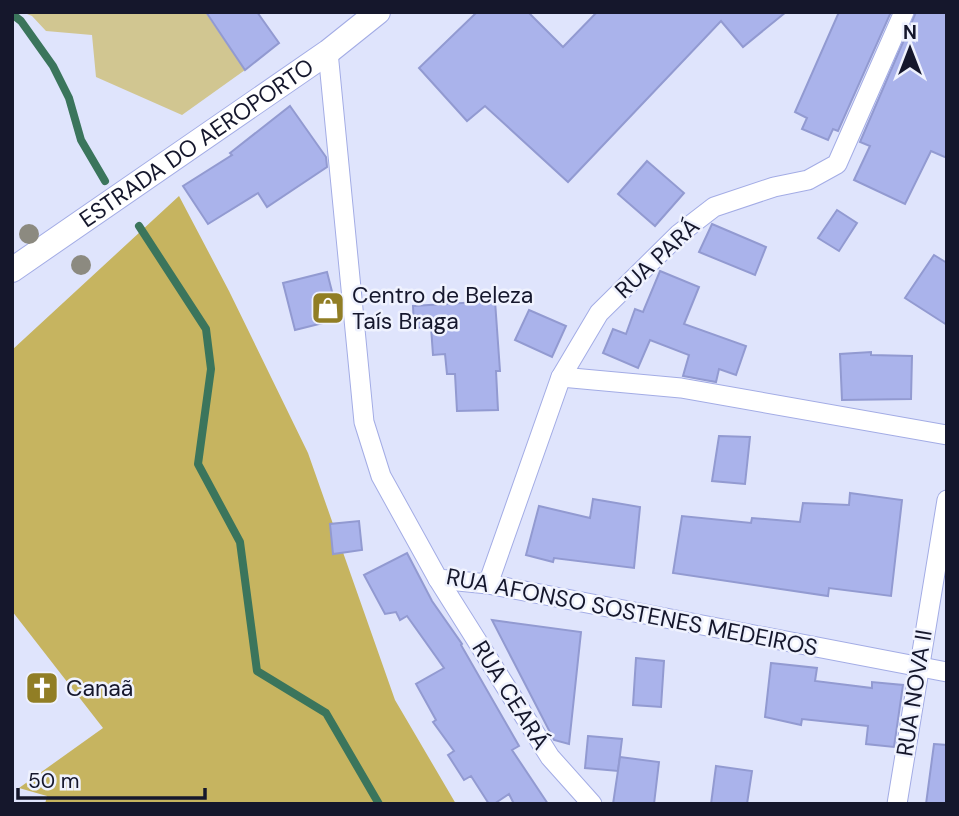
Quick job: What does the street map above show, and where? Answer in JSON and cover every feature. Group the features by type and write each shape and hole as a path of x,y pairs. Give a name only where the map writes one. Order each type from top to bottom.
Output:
{"street":[{"name":"ESTRADA DO AEROPORTO","path":"13,268 328,52 378,12"},
{"name":"RUA PARÁ","path":"488,584 561,377 599,313 679,234 714,206 774,187 808,180 837,164 904,12"},
{"name":"RUA AFONSO SOSTENES MEDEIROS","path":"328,52 364,422 381,476 438,579 488,584 947,672"},
{"path":"561,377 681,388 947,435"},
{"name":"RUA NOVA II","path":"897,804 947,500"},
{"name":"RUA CEARÁ","path":"438,579 550,757 592,804"}],"shaded area":[{"path":"22,12 205,12 245,70 182,115 96,77 92,35 46,31 32,16"},
{"path":"179,196 308,453 395,700 456,804 45,804 47,796 19,788 103,728 12,611 12,350"}],"building":[{"path":"206,12 257,12 279,43 245,70"},
{"path":"477,12 528,12 563,47 597,12 786,12 743,47 721,21 568,182 485,106 467,121 419,68"},
{"path":"839,12 891,12 838,131 833,129 828,140 802,129 807,118 795,112"},
{"path":"916,12 947,12 947,158 931,151 905,204 854,180 870,146 860,142"},
{"path":"290,106 326,157 327,167 267,207 258,193 208,224 183,186 232,155 230,153"},
{"path":"647,161 684,193 655,226 618,194"},
{"path":"837,210 857,223 839,251 818,238"},
{"path":"712,224 766,247 755,275 699,252"},
{"path":"934,255 947,263 947,325 905,298"},
{"path":"660,271 699,287 684,324 746,346 736,375 719,369 716,382 683,376 689,355 650,340 638,368 603,353 613,329 626,334 635,309 643,312"},
{"path":"327,272 339,319 295,330 283,283"},
{"path":"495,301 500,371 496,371 498,410 457,411 455,374 447,374 445,354 433,355 431,327 414,328 413,306"},
{"path":"529,310 566,326 552,357 515,340"},
{"path":"871,352 871,355 912,356 911,399 842,400 840,354"},
{"path":"719,436 750,437 745,484 712,481"},
{"path":"850,493 902,500 891,596 829,588 828,596 673,573 682,516 751,523 752,518 800,522 803,503 849,505"},
{"path":"593,499 640,507 634,568 554,558 553,562 526,555 539,506 590,518"},
{"path":"359,521 362,550 333,554 330,524"},
{"path":"407,553 432,601 462,644 519,746 512,750 548,804 514,804 509,794 494,804 489,804 471,776 464,780 448,755 454,751 433,722 436,720 416,684 444,668 407,616 400,620 396,612 385,614 364,575"},
{"path":"492,620 581,632 569,744 554,740"},
{"path":"636,658 664,661 661,707 633,705"},
{"path":"771,663 817,668 815,681 872,688 872,682 903,685 894,747 866,744 868,726 802,719 801,725 765,717"},
{"path":"588,736 622,739 618,771 585,768"},
{"path":"934,744 947,745 947,804 926,804"},
{"path":"620,757 659,762 654,804 613,804"},
{"path":"716,766 752,771 747,804 711,804"}],"waterway":[{"path":"12,14 21,21 53,66 69,98 81,140 105,181"},
{"path":"139,226 206,329 211,369 198,464 240,542 257,671 326,713 379,804"}],"place":[{"name":"Centro de Beleza Taís Braga","path":"328,308"},
{"name":"Canaã","path":"42,688"}]}
